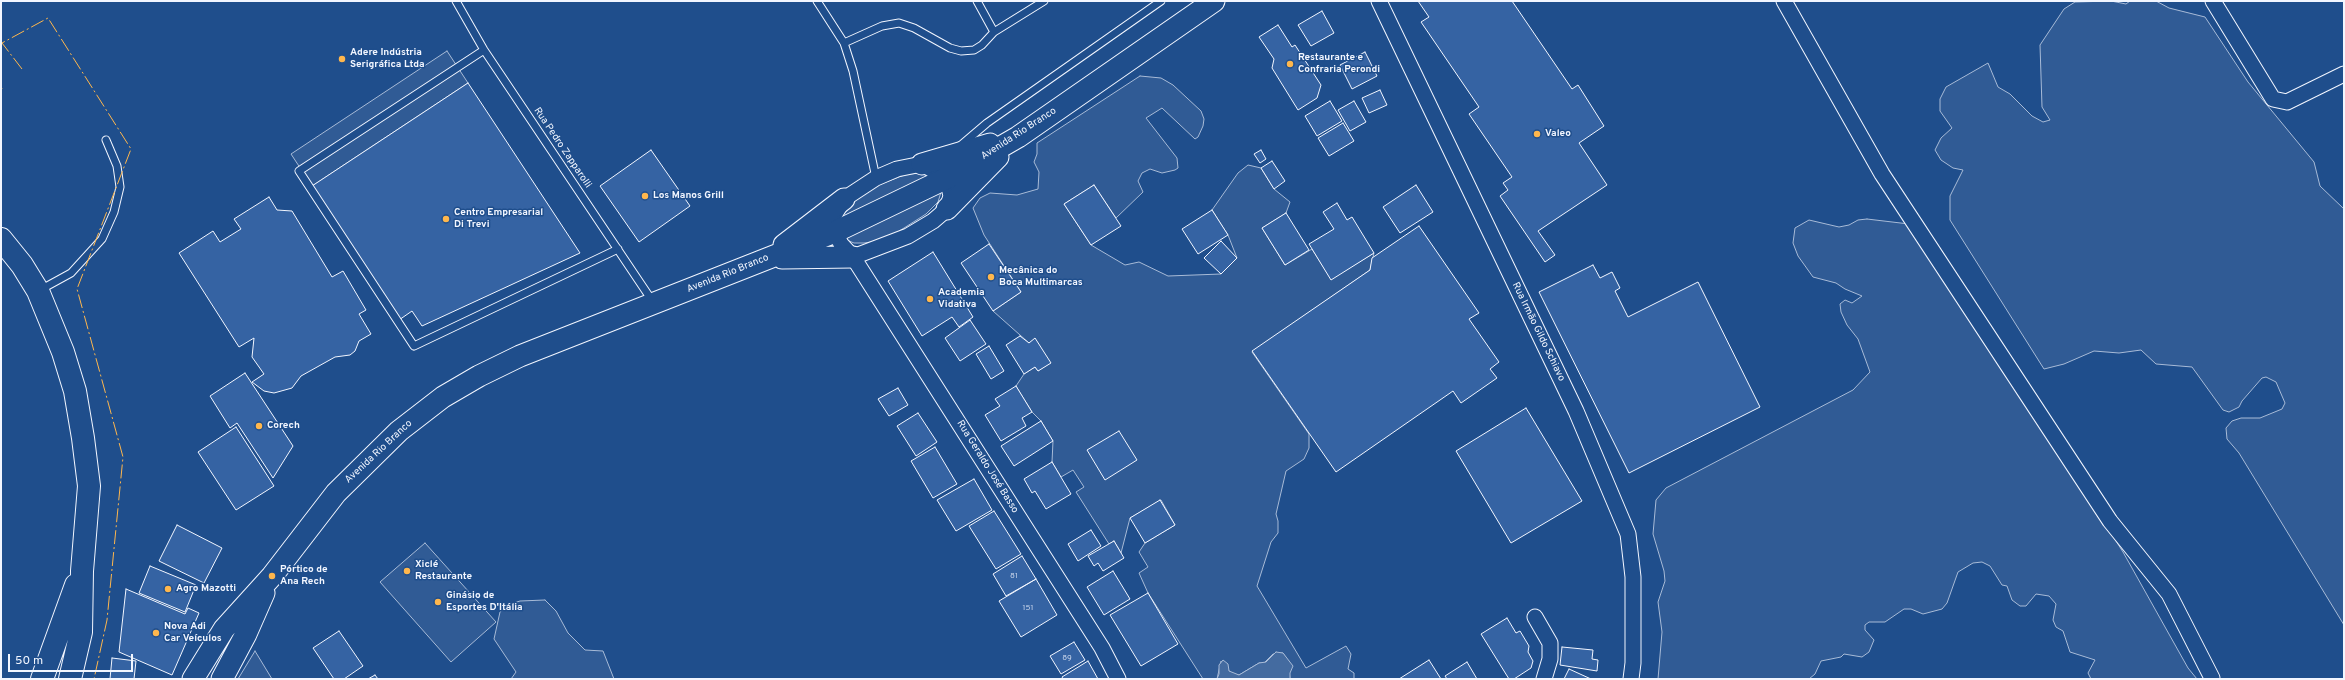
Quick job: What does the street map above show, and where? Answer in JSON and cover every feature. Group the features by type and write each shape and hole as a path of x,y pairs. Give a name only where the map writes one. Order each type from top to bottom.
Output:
{"main road":[{"name":"Avenida Rio Branco","path":"193,679 224,629 272,576 336,494 399,430 443,398 479,376 520,356 835,232 947,178 1018,137 1214,1"},
{"path":"922,164 1018,137"},
{"path":"947,209 1018,137"},
{"path":"766,259 844,199"},
{"path":"1,240 22,265 38,292 63,352 74,391 83,438 89,486 82,571 81,632 70,679"},
{"path":"766,259 853,257"},
{"path":"42,679 82,571"},
{"name":"Avenida Rio Branco","path":"222,679 246,634 272,576"}],"street":[{"name":"Rua Irmão Gildo Schiavo","path":"1379,1 1576,411 1628,534 1633,577 1633,664 1631,679"},
{"path":"1784,1 1807,38 1882,174 2110,522 2169,594 2212,678"},
{"path":"2212,1 2273,99 2287,102 2344,74"},
{"path":"835,232 833,217 844,199 876,178 897,170 922,164 947,178 951,196 947,209 933,221 908,236 853,257"},
{"name":"Rua Geraldo José Basso","path":"835,232 841,244 853,257 1102,648 1118,679"},
{"path":"1535,617 1550,643 1550,659 1544,679"}],"lane":[{"name":"Rua Pedro Zapparolli","path":"456,1 484,50 655,303"},
{"path":"817,1 844,43 853,71 876,178"},
{"path":"977,1 994,32"},
{"path":"844,43 882,26 899,22 914,28 950,48 961,51 974,50 982,45 994,32 1044,1"},
{"path":"946,157 987,123 1161,1"},
{"path":"484,50 299,171 414,346 618,249"},
{"path":"38,292 72,273 102,239 114,212 120,187 118,166 106,140"}],"shaded area":[{"path":"2111,1 2126,4 2130,1 2156,1 2169,8 2205,17 2248,82 2314,162 2320,186 2344,209 2344,625 2239,453 2227,439 2226,428 2232,421 2241,418 2260,418 2282,409 2285,403 2276,382 2266,377 2262,378 2242,401 2239,407 2229,412 2223,410 2192,367 2156,364 2141,350 2119,353 2094,351 2064,364 2044,369 1950,220 1950,196 1963,170 1953,168 1941,160 1935,150 1941,138 1952,128 1940,111 1940,99 1946,87 1988,63 1998,87 2010,94 2032,116 2043,122 2050,120 2042,107 2040,45 2064,9 2075,2"},
{"path":"447,51 468,83 312,186 291,154"},
{"path":"1140,76 1161,78 1173,85 1201,111 1204,119 1203,126 1198,137 1195,139 1162,108 1146,118 1177,158 1178,168 1162,173 1150,169 1142,173 1138,181 1143,192 1116,218 1094,185 1064,204 1091,245 1125,265 1139,262 1168,276 1221,274 1237,258 1228,235 1212,210 1238,173 1248,165 1261,168 1274,189 1290,202 1286,213 1262,228 1285,265 1312,249 1331,279 1374,253 1370,270 1252,352 1309,434 1309,448 1304,459 1286,471 1276,514 1278,521 1278,533 1271,542 1257,586 1306,668 1346,646 1351,654 1348,669 1354,673 1354,679 1290,679 1288,661 1283,653 1273,654 1264,663 1259,663 1239,675 1235,675 1229,671 1221,661 1217,679 1203,679 1148,593 1139,573 1148,567 1139,552 1145,543 1175,525 1161,500 1130,518 1121,553 1114,541 1109,544 1076,492 1084,487 1073,470 1061,477 1052,462 1053,441 1041,421 1032,412 1016,386 1024,374 1035,367 1038,371 1050,363 1035,339 1029,343 993,311 1021,292 984,235 973,208 980,198 990,193 1017,195 1038,189 1039,172 1034,162 1037,154 1037,143"},
{"path":"923,173 937,175 837,222 853,201 878,185 907,174"},
{"path":"942,189 938,202 926,214 893,235 878,241 864,243 854,243 842,238"},
{"path":"1867,219 1909,224 1925,243 2123,552 2188,668 2197,679 2091,679 2088,673 2095,660 2070,652 2063,631 2056,627 2053,620 2056,604 2049,596 2036,594 2026,606 2020,606 2012,600 2007,586 2002,585 1990,566 1982,562 1973,563 1958,572 1947,603 1942,609 1923,614 1911,609 1904,609 1885,622 1869,622 1865,625 1865,630 1874,640 1869,652 1862,657 1844,654 1841,657 1821,661 1815,674 1809,679 1658,679 1662,632 1658,602 1665,581 1664,571 1653,534 1656,500 1666,488 1853,390 1870,372 1858,339 1847,325 1841,312 1840,304 1845,300 1852,303 1862,296 1845,289 1836,283 1813,277 1798,256 1793,243 1795,228 1809,220 1839,227 1849,225 1858,220"},
{"name":"Ginásio de Esportes D'Itália","path":"425,543 496,622 451,662 380,582"},
{"path":"545,600 556,611 568,633 585,650 603,651 614,679 511,679 516,672 494,639 500,612 508,605 520,601"},
{"path":"255,651 272,679 238,679"},
{"path":"1276,652 1283,653 1293,666 1290,673 1290,679 1217,679 1219,674 1219,665 1223,660 1228,664 1229,671 1239,675 1259,663 1266,662"}],"building":[{"name":"Valeo","path":"1418,1 1512,1 1572,89 1578,85 1604,126 1579,143 1607,185 1538,231 1555,255 1545,262 1500,196 1508,190 1503,183 1512,177 1469,114 1479,107 1421,22 1429,17"},
{"path":"1322,11 1334,33 1311,46 1298,25"},
{"name":"Restaurante e Confraria Perondi","path":"1278,25 1292,47 1295,45 1321,85 1317,98 1298,110 1272,68 1274,59 1259,37"},
{"path":"1365,52 1377,76 1352,89 1340,65"},
{"name":"Centro Empresarial Di Trevi","path":"468,83 580,253 422,326 412,311 399,320 312,186"},
{"path":"1380,90 1387,105 1369,113 1362,98"},
{"path":"1330,101 1342,121 1317,136 1305,116"},
{"path":"1354,101 1366,122 1350,131 1338,110"},
{"path":"1343,123 1354,141 1329,156 1318,138"},
{"name":"Los Manos Grill","path":"651,150 690,206 639,242 600,186"},
{"path":"1261,150 1266,159 1260,163 1254,154"},
{"path":"1272,161 1285,181 1274,189 1261,168"},
{"path":"1094,185 1121,226 1091,245 1064,204"},
{"path":"1416,185 1433,212 1400,233 1383,207"},
{"path":"269,197 277,210 292,211 332,277 343,271 366,310 359,314 371,334 359,341 355,351 350,355 335,357 301,376 292,388 274,393 264,391 252,382 264,374 252,357 254,338 239,347 179,253 213,231 220,242 241,229 234,219"},
{"path":"1337,203 1347,220 1352,217 1374,253 1331,280 1309,244 1334,229 1323,212"},
{"path":"1212,210 1228,235 1198,254 1182,229"},
{"path":"1286,213 1309,250 1285,265 1262,228"},
{"path":"1419,226 1479,313 1469,319 1499,362 1490,369 1497,378 1461,403 1453,391 1336,472 1252,351 1370,270 1372,258"},
{"path":"1221,241 1237,258 1221,274 1204,258"},
{"name":"Mecânica do Boca Multimarcas","path":"989,244 1021,292 993,311 961,263"},
{"name":"Academia Vidativa","path":"933,252 973,317 959,327 952,317 922,336 888,281"},
{"path":"1593,265 1600,278 1612,272 1620,288 1615,291 1628,317 1698,282 1760,407 1629,473 1539,292"},
{"path":"970,320 986,344 960,361 945,338"},
{"path":"1020,336 1029,343 1035,338 1051,363 1038,371 1035,367 1024,374 1006,345"},
{"path":"989,346 1004,371 991,379 976,354"},
{"name":"Corech","path":"245,373 293,446 273,478 237,423 230,428 210,396"},
{"path":"1016,386 1032,412 1022,418 1026,426 1001,441 985,415 1000,406 995,399"},
{"path":"898,388 908,405 889,416 878,399"},
{"path":"1526,408 1582,501 1511,543 1456,451"},
{"path":"918,413 937,442 916,456 897,426"},
{"path":"1041,421 1053,441 1014,466 1001,446"},
{"path":"236,427 274,486 236,510 198,452"},
{"path":"1119,431 1137,460 1105,480 1087,450"},
{"path":"935,447 957,484 933,498 911,461"},
{"path":"1052,462 1071,494 1046,509 1035,491 1032,493 1024,479"},
{"path":"974,479 992,510 956,531 937,500"},
{"path":"1160,500 1175,525 1145,543 1130,518"},
{"path":"994,511 1021,554 996,569 969,526"},
{"path":"177,525 222,548 204,583 159,561"},
{"path":"1091,530 1101,546 1078,561 1068,544"},
{"path":"1114,541 1124,558 1103,571 1098,563 1094,566 1088,556"},
{"path":"1022,556 1036,579 1006,596 993,574"},
{"name":"Agro Mazotti","path":"150,566 196,585 185,612 139,593"},
{"path":"1113,571 1130,599 1104,615 1087,587"},
{"path":"1036,579 1057,615 1021,637 999,601"},
{"name":"Nova Adi Car Veículos","path":"126,589 185,614 188,608 199,613 172,675 119,652"},
{"path":"1148,593 1178,644 1141,666 1110,615"},
{"path":"1507,618 1516,633 1520,631 1529,646 1528,652 1533,661 1531,668 1514,679 1509,679 1481,634"},
{"path":"339,631 363,666 344,679 334,679 313,648"},
{"path":"1074,642 1085,660 1061,674 1050,656"},
{"path":"1562,647 1593,650 1592,659 1598,660 1597,671 1560,665"},
{"path":"112,658 136,661 134,679 110,679"},
{"path":"1429,660 1441,679 1399,679"},
{"path":"1088,661 1098,679 1063,679 1062,677"},
{"path":"1467,662 1477,679 1447,679 1445,676"},
{"path":"1569,669 1591,679 1564,679"},
{"path":"375,675 378,679 368,679"}],"power":[{"path":"22,69 2,43 48,18 131,149 77,289 123,457 107,620 94,679"}],"place":[{"name":"Adere Indústria Serigráfica Ltda","path":"342,59"},
{"name":"Restaurante e Confraria Perondi","path":"1290,64"},
{"name":"Valeo","path":"1537,134"},
{"name":"Los Manos Grill","path":"645,196"},
{"name":"Centro Empresarial Di Trevi","path":"446,219"},
{"name":"Mecânica do Boca Multimarcas","path":"991,277"},
{"name":"Academia Vidativa","path":"930,299"},
{"name":"Corech","path":"259,426"},
{"name":"Xiclé Restaurante","path":"407,571"},
{"name":"Pórtico de Ana Rech","path":"272,576"},
{"name":"Agro Mazotti","path":"168,589"},
{"name":"Ginásio de Esportes D'Itália","path":"438,602"},
{"name":"Nova Adi Car Veículos","path":"156,633"}]}
